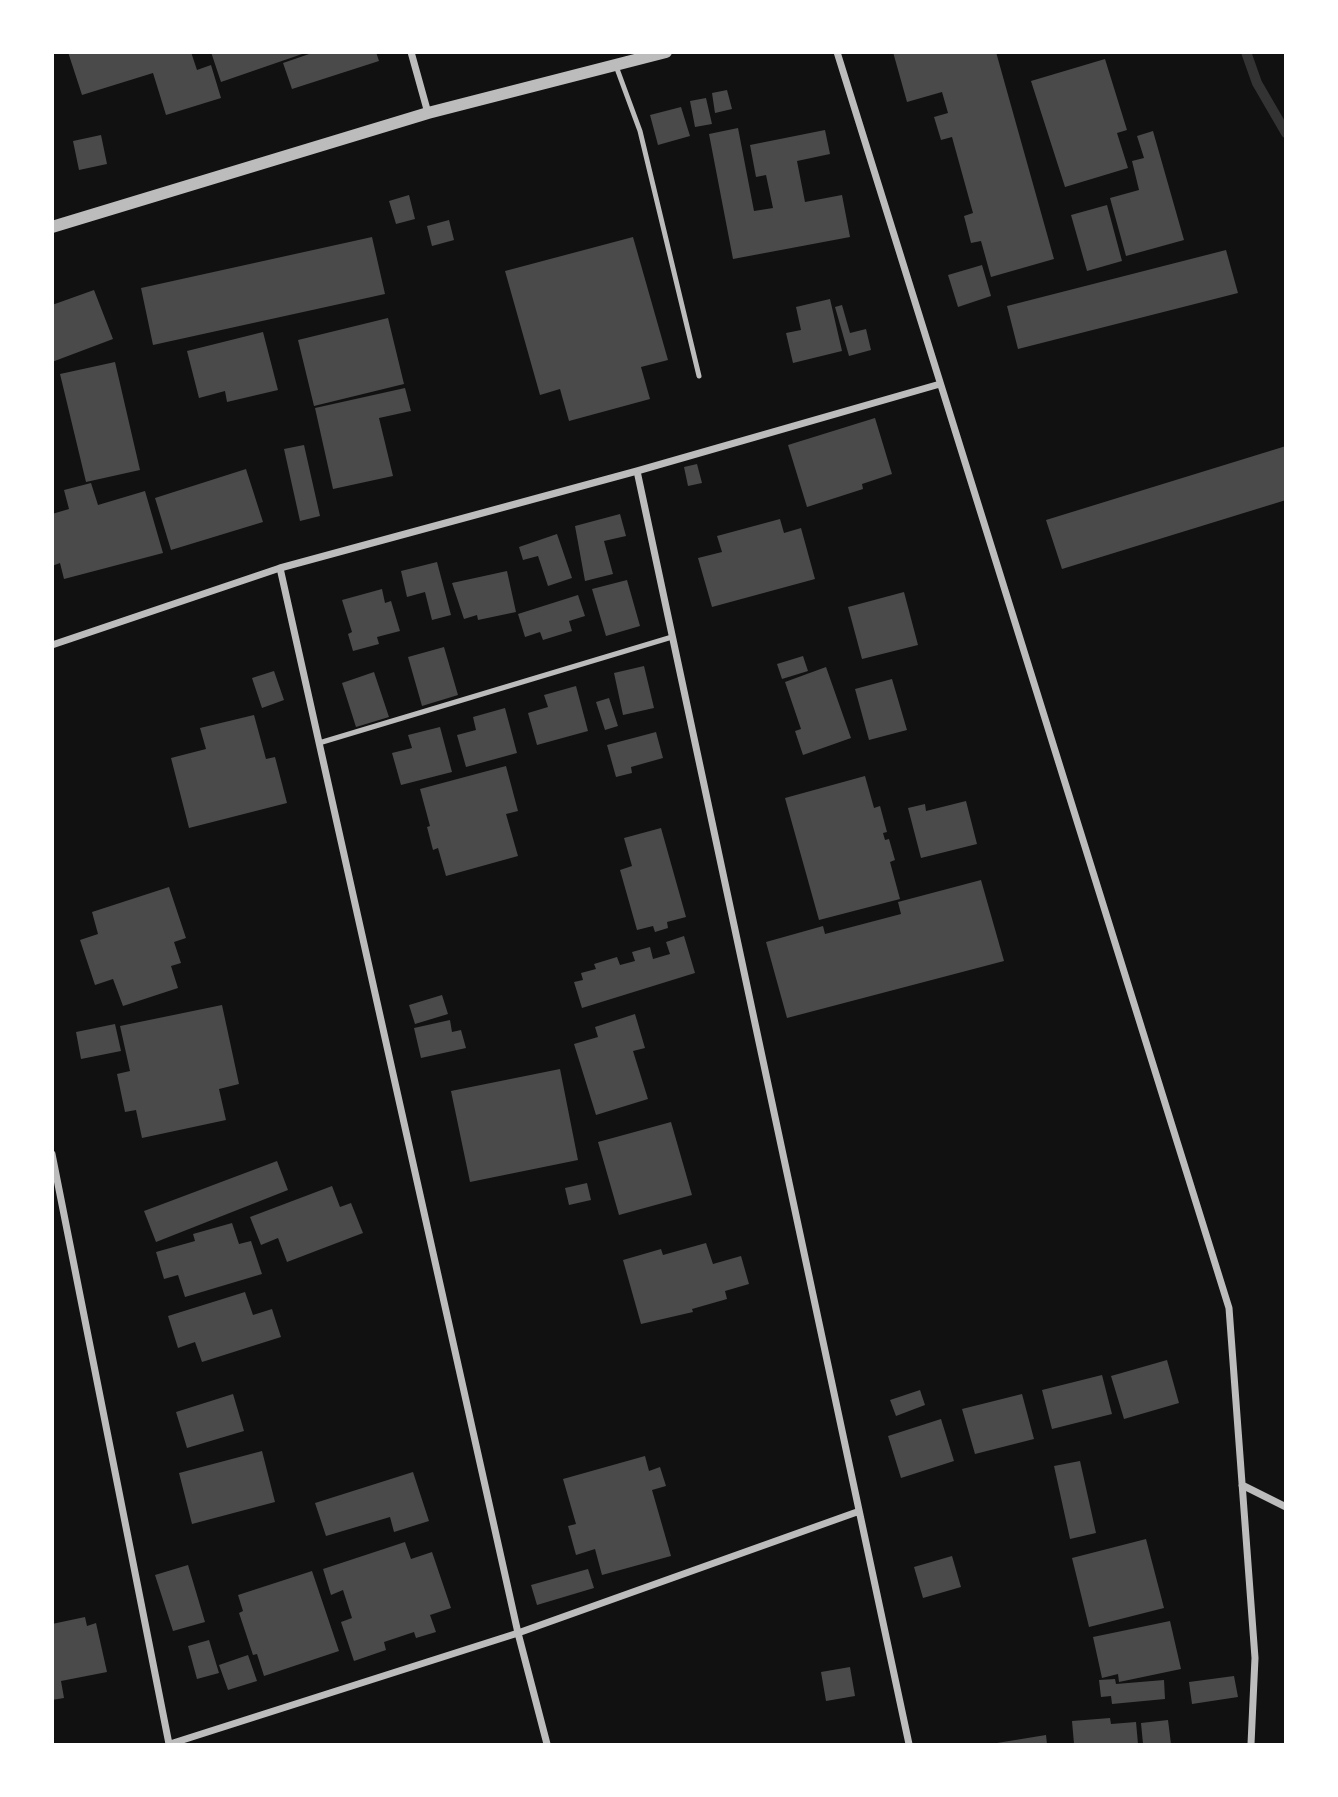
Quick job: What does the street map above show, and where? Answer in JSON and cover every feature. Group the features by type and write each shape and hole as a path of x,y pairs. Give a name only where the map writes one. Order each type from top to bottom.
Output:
{"street":[{"path":"411,52 428,113"},
{"path":"52,227 428,113 666,52"},
{"path":"836,52 1229,1308 1255,1658 1251,1745"},
{"path":"52,645 279,568 637,471 940,384"},
{"path":"637,471 857,1512 909,1745"},
{"path":"279,568 518,1633 547,1745"},
{"path":"52,1154 169,1745 518,1633 857,1512"},
{"path":"1242,1485 1286,1507"}],"lane":[{"path":"616,66 640,131 699,376"},
{"path":"319,743 672,637"}],"building":[{"path":"68,52 191,52 197,70 211,65 221,98 166,115 153,73 82,95"},
{"path":"211,52 305,52 305,53 221,82"},
{"path":"315,52 376,52 379,61 292,89 283,63"},
{"path":"893,52 996,52 1054,259 991,277 981,241 971,243 964,216 973,213 952,137 941,140 934,117 948,113 942,92 907,102"},
{"path":"1105,59 1127,130 1117,133 1128,168 1065,187 1031,81"},
{"path":"727,90 732,109 715,113 712,93"},
{"path":"706,98 712,124 695,127 690,101"},
{"path":"681,107 690,136 658,145 650,115"},
{"path":"738,128 754,211 773,208 766,175 756,177 750,145 825,130 830,154 797,161 805,202 842,195 850,237 733,259 709,134"},
{"path":"1153,131 1184,240 1126,256 1110,198 1139,190 1132,161 1144,158 1137,136"},
{"path":"101,135 107,164 79,170 73,141"},
{"path":"409,195 415,219 396,224 389,201"},
{"path":"1107,205 1122,261 1087,271 1071,215"},
{"path":"449,220 454,240 432,246 427,226"},
{"path":"372,237 385,294 153,345 141,288"},
{"path":"633,237 668,360 641,367 650,399 569,421 560,389 540,395 505,271"},
{"path":"1226,250 1238,293 1018,349 1007,306"},
{"path":"982,265 991,296 958,307 948,275"},
{"path":"94,290 113,339 52,362 52,305"},
{"path":"830,299 842,351 793,363 786,333 801,330 796,307"},
{"path":"842,305 850,333 866,329 871,350 849,356 835,307"},
{"path":"388,318 404,384 314,406 298,340"},
{"path":"263,332 278,390 227,402 225,391 199,398 187,351"},
{"path":"115,362 140,470 86,482 60,374"},
{"path":"405,388 411,411 379,418 393,476 333,489 315,408"},
{"path":"875,418 892,474 862,484 863,489 807,507 788,445"},
{"path":"304,445 320,516 300,521 284,449"},
{"path":"1286,446 1286,500 1062,569 1046,520"},
{"path":"697,464 702,483 688,486 684,467"},
{"path":"246,469 263,522 171,550 155,498"},
{"path":"91,483 98,505 145,491 163,553 64,579 60,563 52,566 52,514 69,509 64,490"},
{"path":"620,514 626,536 604,541 613,574 585,581 575,526"},
{"path":"780,519 784,533 801,528 815,579 712,607 698,558 722,552 717,536"},
{"path":"557,534 572,578 548,586 538,556 523,560 519,547"},
{"path":"437,562 451,615 432,620 425,592 407,597 401,571"},
{"path":"507,571 516,612 478,620 477,615 464,619 452,583"},
{"path":"627,580 640,626 606,636 592,589"},
{"path":"382,589 385,603 391,601 400,631 377,637 379,644 353,651 348,634 352,632 342,600"},
{"path":"904,592 918,645 862,659 848,607"},
{"path":"578,595 585,616 569,621 572,631 543,640 540,632 525,637 518,614"},
{"path":"444,647 458,695 422,706 408,657"},
{"path":"803,656 808,671 782,679 777,664"},
{"path":"644,666 654,708 623,715 614,673"},
{"path":"826,667 851,738 803,755 795,731 801,729 785,682"},
{"path":"274,671 284,700 262,708 252,678"},
{"path":"374,672 389,717 356,727 342,683"},
{"path":"892,679 907,730 869,740 855,689"},
{"path":"576,686 588,731 537,745 528,713 548,707 544,695"},
{"path":"609,698 618,726 605,730 596,702"},
{"path":"505,708 517,753 466,767 457,735 476,730 473,717"},
{"path":"254,715 266,759 275,757 287,803 189,828 171,758 206,749 200,728"},
{"path":"440,727 452,772 401,785 392,753 412,748 408,735"},
{"path":"656,732 663,758 631,767 632,773 616,777 607,745"},
{"path":"506,766 518,811 506,814 518,856 446,876 438,848 433,850 420,789"},
{"path":"865,776 874,808 880,806 887,832 883,833 885,840 889,839 895,860 890,862 900,899 819,920 785,798"},
{"path":"966,801 977,844 921,858 908,808 925,804 926,811"},
{"path":"661,828 686,917 667,922 668,928 655,932 653,926 637,930 620,870 632,866 624,838"},
{"path":"981,880 1004,961 787,1018 766,942 823,926 825,934 901,914 898,902"},
{"path":"169,887 186,938 174,942 181,963 171,966 178,988 123,1006 113,979 95,985 80,940 98,934 92,912"},
{"path":"684,936 695,973 582,1008 574,982 583,980 581,973 596,969 594,964 617,957 620,965 635,961 632,952 650,947 653,959 670,954 666,942"},
{"path":"442,995 448,1014 415,1024 409,1005"},
{"path":"222,1005 239,1084 219,1089 226,1120 142,1138 136,1110 125,1112 117,1074 130,1071 120,1026"},
{"path":"635,1014 645,1048 633,1051 648,1099 596,1115 574,1044 598,1037 595,1027"},
{"path":"450,1020 452,1032 461,1030 466,1048 421,1058 414,1028"},
{"path":"115,1024 121,1051 81,1059 76,1032"},
{"path":"560,1069 578,1160 470,1182 451,1091"},
{"path":"671,1122 692,1195 619,1215 598,1142"},
{"path":"277,1161 288,1190 156,1242 144,1211"},
{"path":"587,1183 591,1200 569,1205 565,1188"},
{"path":"332,1186 340,1207 351,1203 363,1233 287,1262 278,1238 261,1245 250,1217"},
{"path":"232,1223 239,1244 251,1241 262,1274 185,1297 178,1275 164,1279 156,1252 195,1241 193,1234"},
{"path":"706,1243 713,1264 741,1256 749,1284 725,1291 727,1299 692,1309 693,1312 641,1324 623,1260 661,1249 663,1255"},
{"path":"245,1292 253,1315 272,1309 281,1337 202,1362 195,1342 178,1348 168,1316"},
{"path":"1167,1360 1179,1403 1124,1419 1111,1376"},
{"path":"1102,1375 1112,1414 1052,1429 1042,1390"},
{"path":"920,1390 925,1405 896,1416 890,1400"},
{"path":"233,1394 244,1431 187,1448 176,1412"},
{"path":"1022,1394 1034,1439 975,1454 962,1409"},
{"path":"941,1419 954,1461 901,1478 888,1436"},
{"path":"262,1451 275,1502 192,1524 179,1473"},
{"path":"645,1456 649,1471 660,1467 666,1486 652,1490 671,1556 602,1575 595,1549 576,1555 568,1526 576,1524 563,1479"},
{"path":"1080,1461 1096,1533 1070,1539 1054,1466"},
{"path":"413,1472 429,1521 394,1532 390,1517 326,1536 315,1503"},
{"path":"1146,1539 1164,1608 1089,1627 1072,1558"},
{"path":"405,1542 411,1559 432,1552 451,1608 430,1615 436,1632 416,1638 414,1632 384,1642 386,1650 354,1661 341,1622 352,1618 343,1590 331,1595 323,1569"},
{"path":"952,1556 961,1587 923,1598 914,1567"},
{"path":"188,1565 205,1622 173,1631 155,1575"},
{"path":"588,1569 594,1588 537,1605 531,1585"},
{"path":"312,1571 339,1651 264,1676 257,1654 253,1655 239,1613 243,1611 238,1595"},
{"path":"85,1617 87,1626 96,1623 107,1672 61,1681 64,1698 52,1700 52,1624"},
{"path":"1170,1621 1181,1669 1119,1682 1118,1674 1102,1678 1093,1637"},
{"path":"209,1640 219,1673 197,1679 188,1646"},
{"path":"248,1655 257,1681 228,1690 219,1665"},
{"path":"850,1667 855,1696 826,1701 821,1672"},
{"path":"1234,1676 1238,1697 1192,1704 1189,1682"},
{"path":"1115,1679 1116,1684 1164,1680 1165,1699 1112,1704 1111,1696 1101,1697 1099,1680"},
{"path":"1110,1718 1111,1724 1136,1722 1138,1744 1074,1744 1072,1721"},
{"path":"1168,1720 1171,1744 1143,1744 1141,1723"},
{"path":"1046,1735 1047,1744 997,1744 997,1743"}],"waterway":[{"path":"1246,52 1257,83 1286,133"}]}
